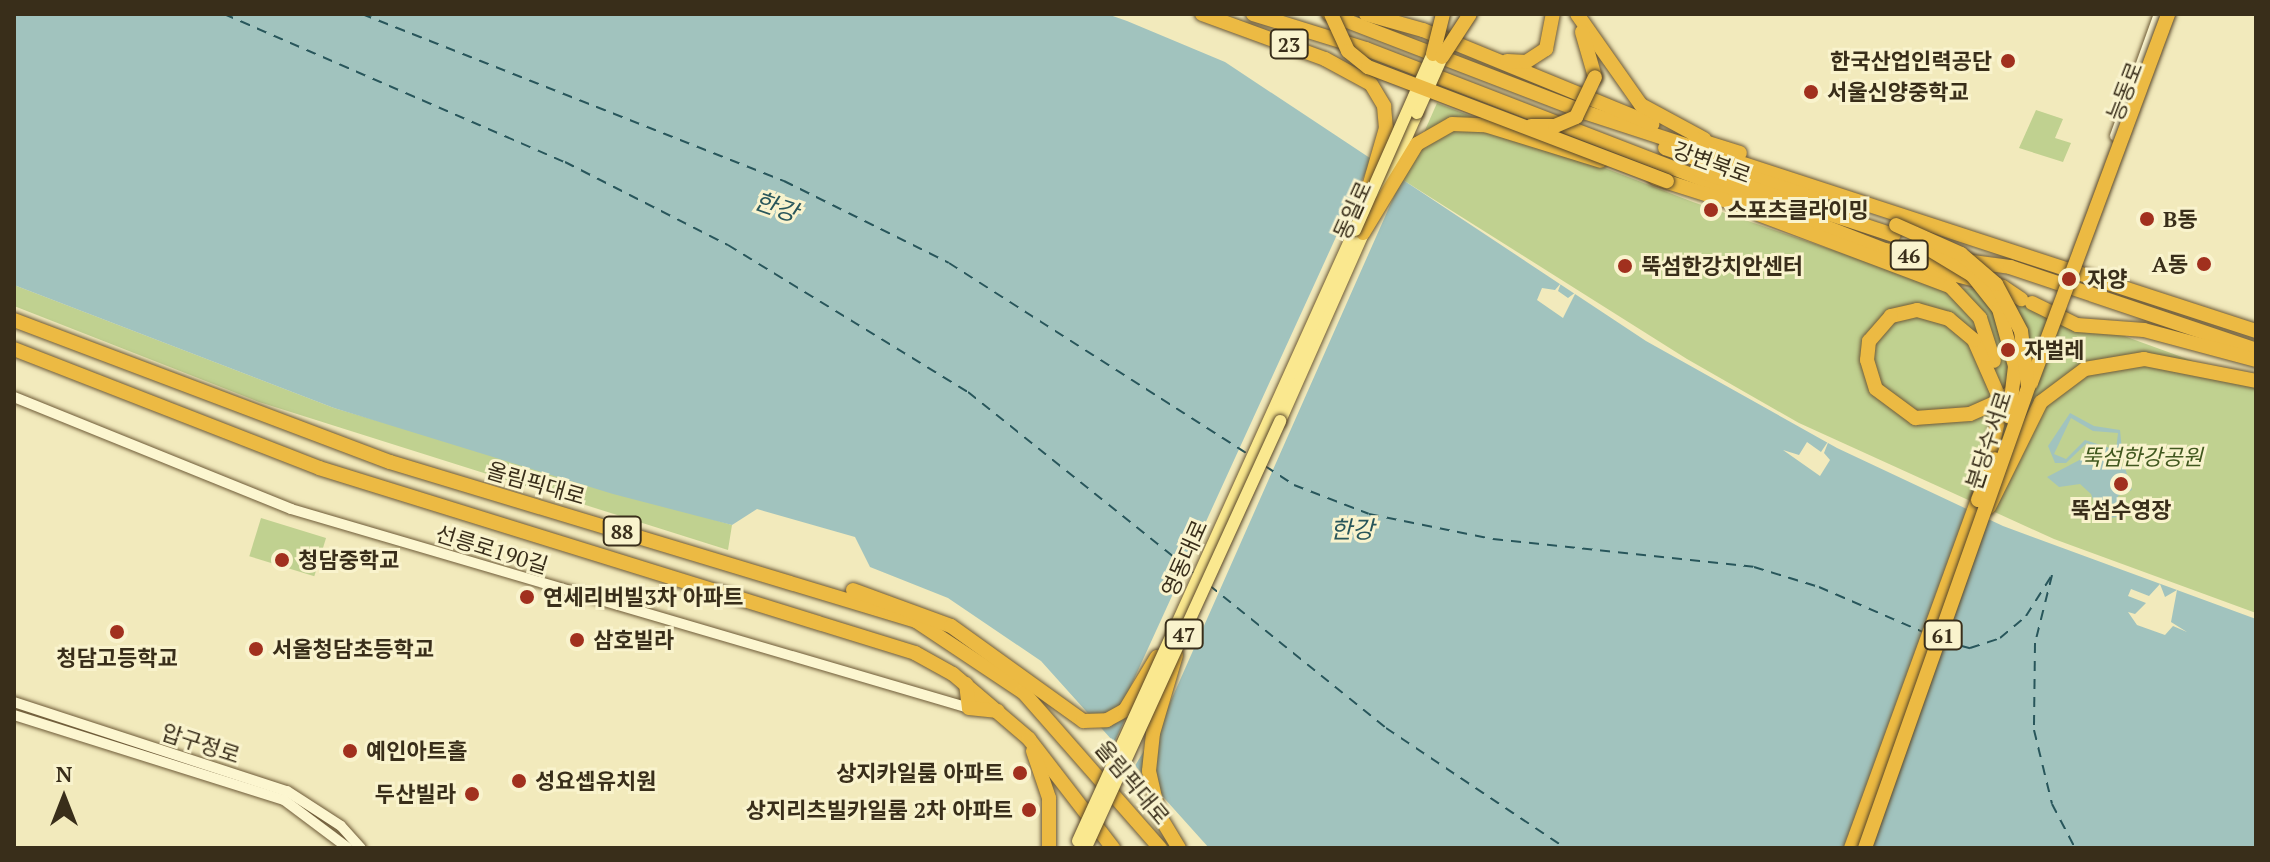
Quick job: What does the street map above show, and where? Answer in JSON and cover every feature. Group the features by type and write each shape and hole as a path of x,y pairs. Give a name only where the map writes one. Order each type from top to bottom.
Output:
{"highway":[{"name":"23","path":"1202,14 1325,59 1371,84 1384,106 1386,128 1359,232"},
{"name":"강변북로","path":"1253,14 1410,65 1869,244 1920,258 2010,267 2256,350"},
{"name":"강변북로","path":"1330,14 1587,113 2256,331"},
{"path":"1330,14 1348,51 1368,67 1959,292 1985,330 1997,389 1997,430 1984,504"},
{"path":"1366,14 1423,30 1716,144"},
{"path":"1394,14 1423,30"},
{"path":"1438,56 1443,14"},
{"path":"1438,56 1470,14"},
{"path":"1485,55 1514,62 1537,57 1552,39 1553,14"},
{"path":"1410,65 1447,94 1538,127 1562,124 1585,106 1595,77 1590,48 1570,14"},
{"path":"1577,14 1641,105 1663,122 1824,188"},
{"path":"1997,389 1974,340 1941,315 1899,313 1869,341 1867,360 1876,389 1915,418 1970,414 2015,387 2033,359 2163,14"},
{"path":"2018,421 2163,14"},
{"name":"분당수서로","path":"1587,113 1659,145 1961,254 2004,295 2021,331 2028,369 2018,421 1851,848"},
{"path":"1359,232 1417,144 1452,124 1485,125 1667,181"},
{"name":"분당수서로","path":"1571,128 1895,230 1972,275 1993,299 2008,333 2013,404 1984,504 1865,848"},
{"path":"1745,208 1823,227"},
{"path":"1869,244 2003,287 2077,325 2144,330 2256,360"},
{"name":"올림픽대로","path":"14,320 390,462 899,614 972,652 1040,709 1160,848"},
{"name":"88","path":"14,349 319,468 881,638 965,684 1029,739 1087,819 1113,848"},
{"path":"1984,504 2041,402 2085,369 2144,359 2256,381"},
{"path":"747,568 905,605 959,630 1014,668 1075,718 1107,720 1134,699 1176,626"},
{"path":"1177,648 1153,733 1149,771 1159,815 1179,848"},
{"path":"965,684 969,708 998,711"},
{"path":"1029,739 1049,798 1049,848"},
{"path":"1085,846 1087,819"}],"main road":[{"name":"동일로","path":"1438,56 1451,14"},
{"name":"동일로","path":"1275,419 1438,56 1461,14"},
{"name":"능동로","path":"2105,181 2163,14"},
{"name":"능동로","path":"2105,181 2174,14"},
{"path":"2097,203 2105,181"},
{"name":"선릉로190길","path":"14,397 291,509 969,708"},
{"name":"영동대로","path":"1085,846 1176,626 1275,419"},
{"name":"영동대로","path":"1085,846 1177,648 1275,419"},
{"name":"압구정로","path":"14,702 287,791 341,826 361,848"},
{"name":"압구정로","path":"14,715 284,800 348,848"}],"green space":[{"name":"뚝섬한강공원","path":"1437,103 1693,202 1943,288 1995,289 2256,384 2256,613 2054,539 1799,423 1687,359 1403,180"},
{"path":"2036,110 2063,119 2055,138 2071,143 2063,162 2019,148"},
{"path":"14,285 334,408 732,525 728,550 259,402 14,306"},
{"path":"261,518 326,538 314,576 249,556"}],"water":[{"name":"한강","path":"14,14 1107,14 1127,21 1225,62 1646,341 1837,448 2003,526 2256,619 2256,848 1209,848 1041,661 948,598 870,567 855,537 757,509 732,525 613,494 334,408 14,285"},
{"path":"2070,413 2094,426 2120,430 2122,450 2110,456 2087,443 2066,463 2055,463 2048,446","holes":["2071,418 2093,431 2118,433 2116,450 2085,440 2066,459 2054,454"]},
{"path":"2089,455 2125,468 2132,490 2118,496 2118,517 2100,519 2091,494 2080,484 2059,487 2047,477"}],"pier":[{"path":"1373,156 1403,176 1161,723 1133,769 1113,745 1126,717 1124,701"},
{"path":"1561,283 1558,291 1568,298 1576,292 1563,318 1537,300 1542,288 1555,290"},
{"path":"1829,440 1824,453 1830,460 1820,476 1783,450 1799,455 1807,442 1821,452"},
{"path":"2160,584 2165,597 2177,590 2171,622 2187,632 2173,626 2165,635 2137,625 2128,612 2135,614 2146,603 2128,596 2131,589 2149,596"}],"ferry route":[{"path":"224,14 565,162 728,245 968,392 1195,574"},
{"path":"362,14 784,181 949,263 1246,453"},
{"path":"1265,466 1294,485 1369,514 1493,539 1754,567 1819,587 1923,632"},
{"path":"1943,641 1970,648 2000,638 2026,616 2052,575 2035,643 2034,730 2052,804 2075,848"},
{"path":"1209,585 1386,728 1565,848"}],"railway":[{"path":"1860,848 2165,14"}],"place":[{"name":"한국산업인력공단","path":"2008,61"},
{"name":"서울신양중학교","path":"1811,92"},
{"name":"스포츠클라이밍","path":"1711,210"},
{"name":"B동","path":"2147,219"},
{"name":"A동","path":"2204,264"},
{"name":"뚝섬한강치안센터","path":"1625,266"},
{"name":"자양","path":"2069,279"},
{"name":"자벌레","path":"2008,350"},
{"name":"뚝섬수영장","path":"2121,484"},
{"name":"청담중학교","path":"282,560"},
{"name":"연세리버빌3차 아파트","path":"527,597"},
{"name":"청담고등학교","path":"117,632"},
{"name":"삼호빌라","path":"577,640"},
{"name":"서울청담초등학교","path":"256,649"},
{"name":"예인아트홀","path":"350,751"},
{"name":"상지카일룸 아파트","path":"1020,773"},
{"name":"성요셉유치원","path":"519,781"},
{"name":"두산빌라","path":"472,794"},
{"name":"상지리츠빌카일룸 2차 아파트","path":"1029,810"}]}
